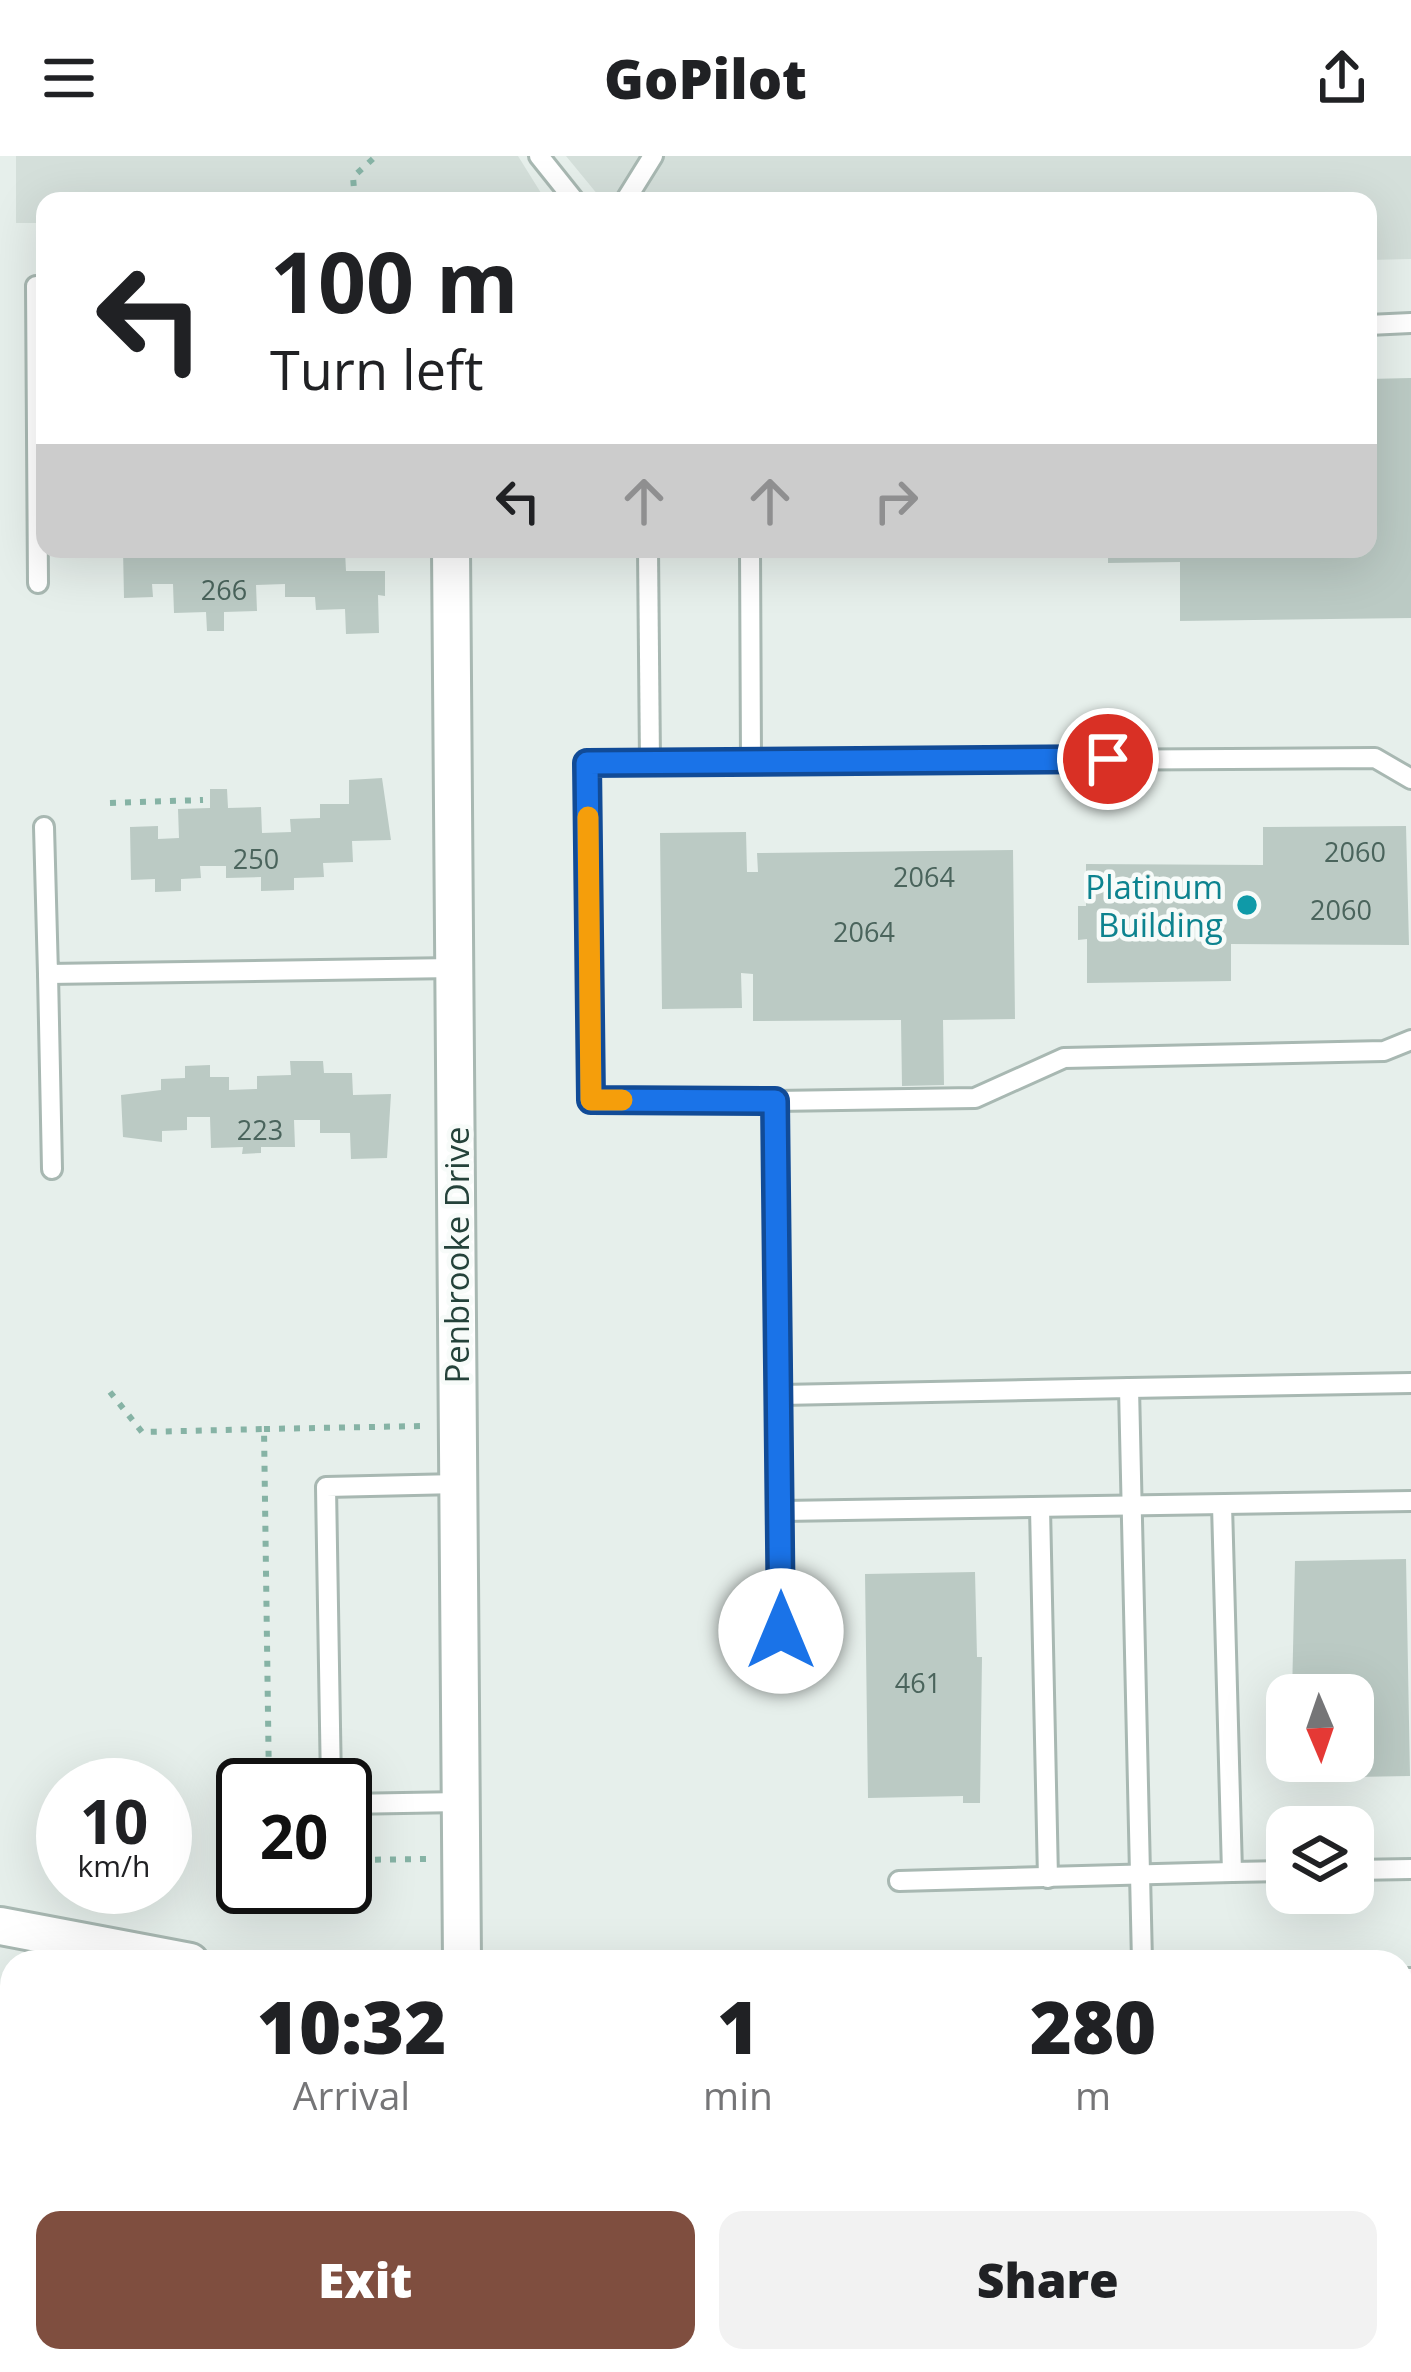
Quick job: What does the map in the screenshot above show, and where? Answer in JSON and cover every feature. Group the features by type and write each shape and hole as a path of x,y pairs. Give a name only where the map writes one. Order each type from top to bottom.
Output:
{"street":[{"name":"Penbrooke Drive","path":"451,558 462,1950"},
{"path":"0,1926 127,1950"}],"lane":[{"path":"539,156 568,192"},
{"path":"631,192 653,156"},
{"path":"1377,325 1411,323"},
{"path":"38,583 39,558"},
{"path":"648,558 650,762"},
{"path":"749,558 752,760"},
{"path":"1411,779 1376,758 587,763 591,1100 975,1098 1064,1058 1384,1051 1411,1040"},
{"path":"44,827 52,1169"},
{"path":"48,974 454,968"},
{"path":"775,1101 781,1631"},
{"path":"781,1395 1411,1383"},
{"path":"1129,1388 1142,1950"},
{"path":"331,1758 326,1487 458,1484"},
{"path":"782,1511 1411,1501"},
{"path":"1222,1505 1232,1872"},
{"path":"1040,1508 1048,1878"},
{"path":"372,1804 461,1802"},
{"path":"1374,1870 1411,1870"},
{"path":"899,1881 1266,1871"}],"path":[{"path":"354,192 353,177 376,156"},
{"path":"110,803 203,800"},
{"path":"110,1392 142,1432 424,1426"},
{"path":"264,1429 269,1758"},
{"path":"372,1860 427,1859"}],"shaded area":[{"path":"16,156 518,156 540,192 36,192 36,223 16,223"},
{"path":"566,156 1411,156 1411,259 1377,260 1377,192 596,192"}],"building":[{"path":"1411,378 1411,618 1180,621 1180,562 1108,563 1108,558 1377,558 1377,379"},
{"path":"123,558 345,558 346,571 385,571 385,596 378,595 379,633 346,634 345,609 316,610 315,597 285,597 285,584 256,585 257,611 224,612 224,631 207,631 206,612 174,613 173,584 152,584 153,597 124,598"},
{"path":"382,778 391,840 352,841 353,862 323,863 324,877 294,878 294,890 261,891 261,877 226,878 226,866 200,866 201,878 181,879 181,891 155,892 155,879 131,880 130,827 158,826 158,839 179,838 178,809 210,808 210,789 227,789 228,808 261,807 262,833 291,832 290,819 320,818 320,804 349,804 349,780"},
{"name":"Platinum Building","path":"1406,826 1409,945 1231,944 1231,981 1087,983 1087,939 1078,940 1078,906 1086,906 1086,864 1263,865 1263,827"},
{"path":"746,832 747,872 758,872 757,853 1013,850 1015,1019 943,1020 944,1085 902,1086 901,1020 753,1021 753,974 741,973 742,1008 662,1009 660,833"},
{"path":"290,1061 323,1061 324,1073 352,1073 353,1095 391,1094 387,1158 351,1159 350,1133 320,1133 320,1120 294,1120 295,1147 261,1147 261,1153 242,1154 243,1147 211,1148 210,1117 187,1117 187,1130 162,1131 162,1142 123,1137 121,1095 161,1090 161,1079 185,1078 185,1066 210,1065 210,1077 229,1077 229,1090 257,1089 257,1076 291,1075"},
{"path":"1406,1559 1410,1776 1374,1777 1374,1674 1292,1674 1295,1561"},
{"path":"975,1572 977,1657 982,1657 980,1803 963,1803 963,1796 868,1798 865,1574"}],"slow traffic":[{"path":"588,817 591,1100 622,1100"}],"place":[{"name":"Platinum Building","path":"1247,905"}],"route":[{"path":"781,1631 775,1101 591,1100 587,763 1108,759"}]}
